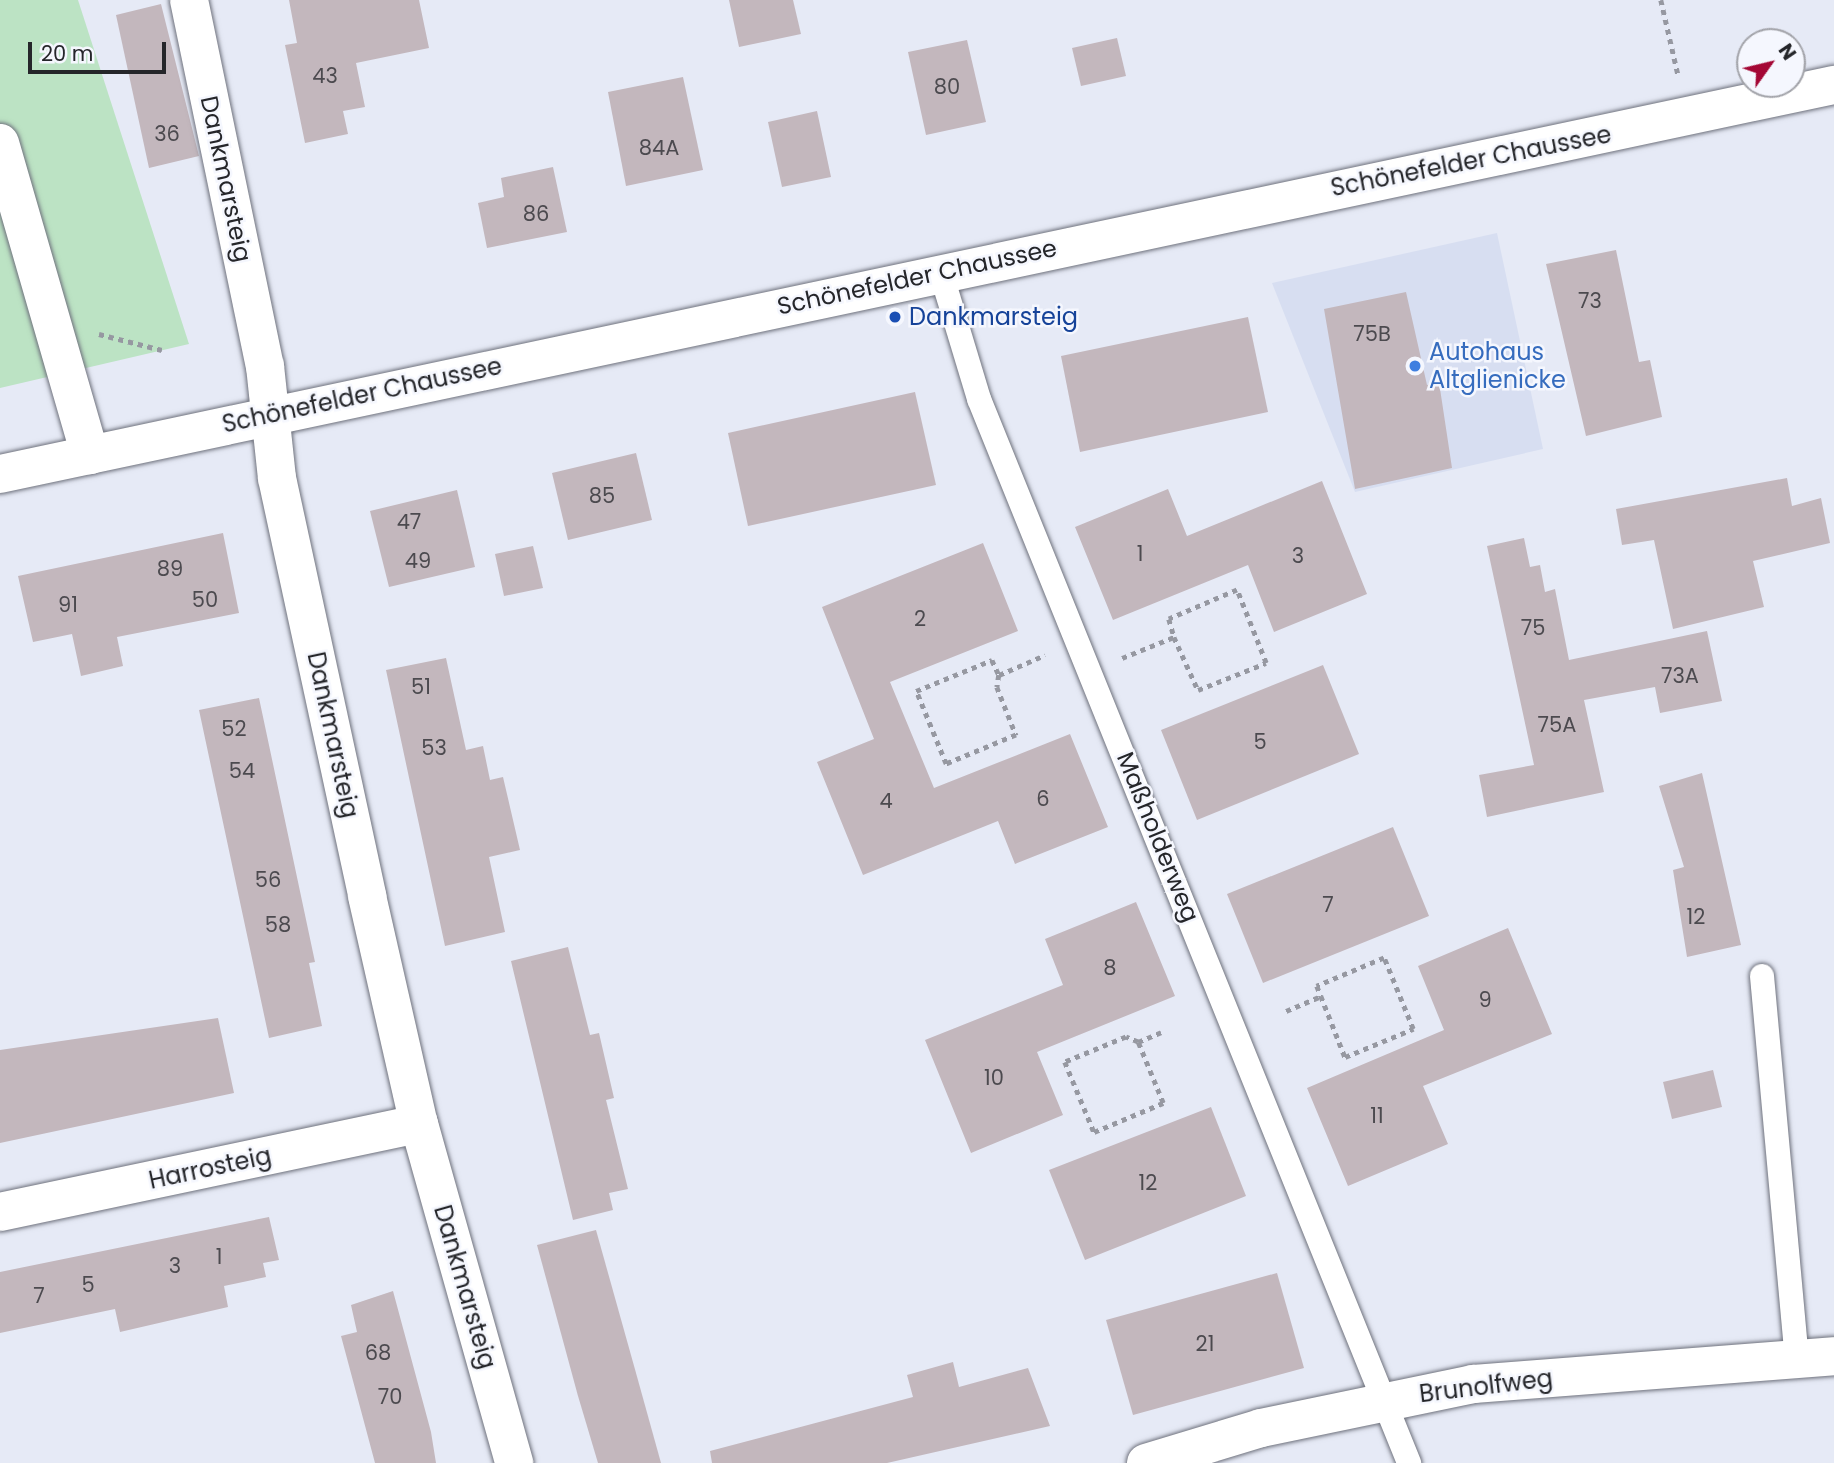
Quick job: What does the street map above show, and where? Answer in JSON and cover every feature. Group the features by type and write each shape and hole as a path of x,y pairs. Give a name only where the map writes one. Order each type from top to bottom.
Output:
{"street":[{"name":"Dankmarsteig","path":"188,0 265,366 266,415 419,1124 514,1463"},
{"name":"Schönefelder Chaussee","path":"0,474 266,415 1689,118 1834,85"},
{"path":"0,143 90,455"},
{"name":"Harrosteig","path":"0,1212 419,1124"},
{"name":"Brunolfweg","path":"1146,1463 1383,1400 1473,1384 1816,1357"}],"lane":[{"name":"Maßholderweg","path":"941,273 979,399 1409,1463"},
{"path":"1762,975 1816,1357"}],"path":[{"path":"1661,0 1689,118"},
{"path":"1237,590 1266,663 1198,690 1174,637 1169,619 1237,590"},
{"path":"1090,671 1174,637"},
{"path":"999,675 1078,642"},
{"path":"992,660 999,675 997,687 1016,735 946,764 916,691 992,660"},
{"path":"1384,958 1413,1029 1345,1057 1321,996 1317,986 1384,958"},
{"path":"1286,1011 1321,996"},
{"path":"1138,1042 1163,1103 1094,1132 1065,1062 1126,1037 1138,1042 1161,1032"}],"shaded area":[{"name":"Autohaus Altglienicke","path":"1497,233 1543,449 1355,492 1272,283"}],"green space":[{"path":"0,0 78,0 189,344 0,388"}],"building":[{"path":"289,0 419,0 429,48 356,63 365,107 343,111 348,134 305,143 285,45 297,43"},
{"path":"729,0 793,0 801,34 739,47"},
{"path":"161,4 199,156 149,168 116,15"},
{"path":"1117,38 1126,76 1081,86 1072,48"},
{"path":"967,40 986,122 926,135 908,52"},
{"path":"683,77 703,170 626,186 608,92"},
{"path":"817,111 831,177 782,187 768,122"},
{"path":"553,167 567,232 487,248 478,203 504,197 501,178"},
{"path":"1616,250 1639,362 1650,360 1662,417 1586,436 1546,264"},
{"path":"1406,292 1427,385 1439,382 1452,468 1355,489 1324,309"},
{"path":"1248,317 1268,412 1080,452 1061,356"},
{"path":"915,392 936,485 748,526 728,433"},
{"path":"636,453 652,520 568,540 552,473"},
{"path":"1787,478 1792,506 1821,498 1830,543 1753,561 1764,607 1673,629 1654,540 1622,545 1616,509"},
{"path":"1322,481 1367,594 1274,632 1248,565 1113,620 1075,527 1168,489 1187,536"},
{"path":"457,490 475,567 389,587 370,511"},
{"path":"223,533 239,613 117,637 123,666 81,676 72,634 33,642 18,576"},
{"path":"1524,538 1530,567 1540,565 1545,592 1555,589 1569,660 1707,631 1722,701 1660,713 1655,687 1584,700 1604,792 1487,817 1479,775 1534,765 1487,546"},
{"path":"983,543 1018,631 890,682 934,788 1070,734 1108,827 1015,864 998,821 863,875 817,762 874,739 822,607"},
{"path":"533,546 543,588 504,596 495,554"},
{"path":"446,658 466,750 483,746 490,780 503,777 520,850 489,857 505,932 445,946 386,670"},
{"path":"1323,665 1359,754 1197,820 1161,730"},
{"path":"259,698 315,962 309,963 322,1026 269,1038 199,710"},
{"path":"1702,773 1741,945 1687,957 1673,870 1684,867 1659,786"},
{"path":"1393,827 1429,916 1263,983 1227,894"},
{"path":"1136,902 1175,996 1037,1052 1063,1115 971,1153 925,1040 1063,985 1045,939"},
{"path":"1508,928 1552,1034 1423,1086 1448,1144 1348,1186 1307,1088 1444,1030 1418,966"},
{"path":"568,947 590,1035 599,1033 614,1098 606,1100 628,1189 609,1193 613,1210 573,1220 511,961"},
{"path":"218,1018 234,1093 0,1143 0,1050"},
{"path":"1713,1070 1722,1107 1672,1119 1663,1082"},
{"path":"1211,1107 1246,1196 1085,1260 1049,1170"},
{"path":"269,1217 279,1260 263,1263 266,1277 224,1286 228,1307 120,1332 115,1309 0,1333 0,1272"},
{"path":"596,1230 661,1463 598,1463 578,1396 537,1245"},
{"path":"1277,1273 1304,1368 1133,1415 1106,1320"},
{"path":"393,1291 431,1432 436,1463 375,1463 341,1336 357,1332 351,1305"},
{"path":"953,1362 959,1387 1028,1368 1050,1426 887,1463 712,1463 710,1451 913,1397 907,1375"}],"place":[{"name":"Dankmarsteig","path":"895,317"},
{"name":"Autohaus Altglienicke","path":"1415,366"}]}
